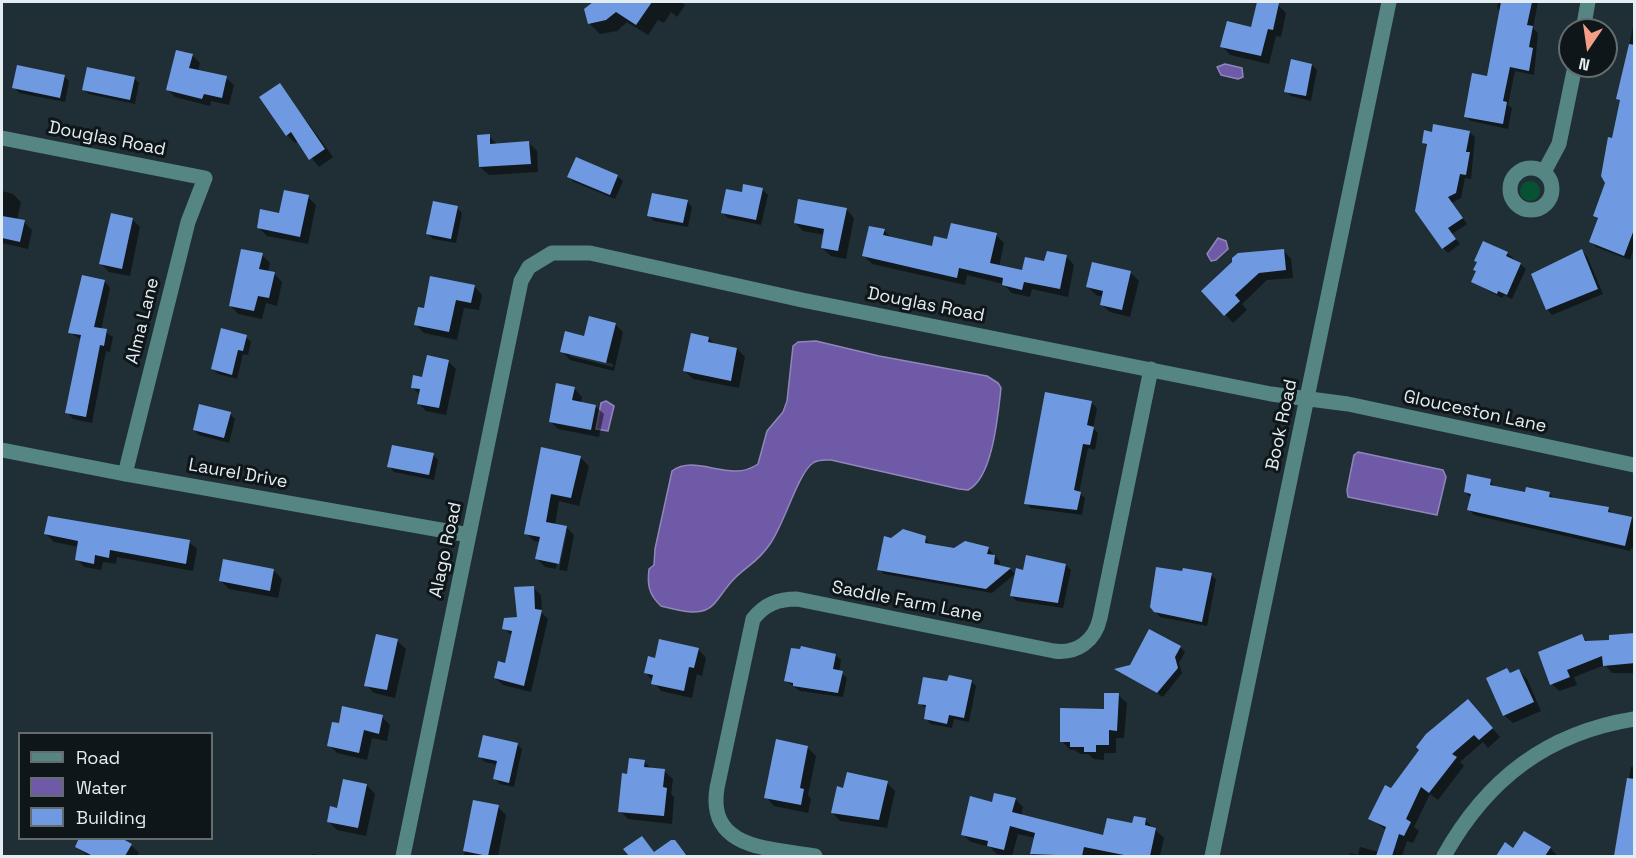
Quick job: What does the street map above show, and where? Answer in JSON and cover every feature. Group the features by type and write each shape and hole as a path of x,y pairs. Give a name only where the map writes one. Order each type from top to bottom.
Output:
{"street":[{"name":"Book Road","path":"1212,856 1389,2"},
{"path":"1585,18 1588,2"},
{"path":"1544,172 1559,144 1573,78"},
{"name":"Douglas Road","path":"2,138 205,178"},
{"name":"Alma Lane","path":"124,474 188,222 205,178"},
{"name":"Douglas Road","path":"539,258 566,251 590,253 802,300 1308,400"},
{"name":"Alago Road","path":"403,856 521,281 529,267 539,258"},
{"name":"Saddle Farm Lane","path":"815,856 740,841 723,827 716,812 717,788 753,619 769,604 785,599 797,599 1054,651 1073,650 1082,646 1098,627 1151,369"},
{"name":"Glouceston Lane","path":"1308,400 1348,404 1635,465"},
{"name":"Laurel Drive","path":"2,450 469,535"},
{"path":"1444,856 1470,813 1506,776 1525,761 1568,736 1635,718"}],"green space":[{"path":"1530,181 1537,184 1540,191 1537,198 1530,201 1523,198 1520,191 1523,184"}],"water":[{"path":"1225,64 1242,68 1243,77 1238,79 1221,75 1217,67"},
{"path":"1218,238 1226,241 1228,249 1216,260 1211,261 1207,254"},
{"path":"816,341 879,356 987,376 998,383 1001,388 996,429 983,473 968,490 831,460 817,461 807,469 802,477 781,525 766,550 731,582 714,604 703,611 696,612 661,606 651,594 648,575 649,569 654,565 655,549 672,471 681,466 692,465 736,471 758,464 767,431 783,412 787,401 793,346 798,342"},
{"path":"606,401 614,406 608,431 596,429 601,403"},
{"path":"1358,452 1443,470 1446,477 1437,515 1348,497 1347,490 1354,455"}],"building":[{"path":"593,2 652,2 636,25 616,12 606,20 588,24 584,9"},
{"path":"1257,2 1279,3 1273,30 1268,29 1261,56 1220,47 1227,21 1251,27"},
{"path":"1501,2 1532,2 1527,25 1533,26 1529,47 1533,48 1529,71 1510,67 1503,101 1507,102 1503,124 1464,117 1472,73 1487,76"},
{"path":"1629,44 1635,45 1635,227 1624,256 1589,242 1598,218 1593,216 1605,183 1601,176 1608,137 1612,138 1620,100 1616,99"},
{"path":"176,50 193,54 189,68 227,76 222,98 204,94 202,99 166,90"},
{"path":"1291,59 1312,64 1306,96 1284,92"},
{"path":"17,65 65,75 60,98 12,88"},
{"path":"87,67 135,77 130,100 82,90"},
{"path":"280,83 325,149 309,160 291,132 286,136 259,97"},
{"path":"1433,124 1470,131 1466,152 1470,152 1466,175 1460,174 1456,193 1448,197 1463,218 1448,228 1456,239 1442,249 1415,211 1427,144 1422,143 1424,130 1432,132"},
{"path":"490,134 490,144 529,141 531,164 479,167 477,135"},
{"path":"576,157 618,175 610,195 567,177"},
{"path":"743,184 763,188 756,220 721,213 726,189 742,192"},
{"path":"284,190 309,195 300,237 257,228 260,209 279,213"},
{"path":"652,193 688,200 683,223 647,216"},
{"path":"798,199 847,208 838,251 821,248 824,229 794,223"},
{"path":"433,201 458,206 451,239 426,234"},
{"path":"111,213 133,218 122,269 99,264"},
{"path":"2,216 25,220 20,242 2,238"},
{"path":"951,223 997,233 990,263 1022,270 1025,257 1044,261 1047,251 1067,255 1060,289 1024,282 1022,290 1002,285 1003,278 959,268 957,278 862,256 869,226 885,229 883,235 932,246 934,236 947,239"},
{"path":"1483,241 1508,252 1506,256 1521,263 1507,295 1498,291 1497,294 1471,282 1476,271 1473,270 1477,262 1474,261"},
{"path":"241,249 263,253 259,269 275,272 269,298 258,296 254,311 229,306"},
{"path":"1284,249 1286,270 1259,273 1235,295 1240,301 1224,316 1201,291 1232,262 1232,258 1238,253"},
{"path":"1582,249 1598,289 1546,310 1531,274"},
{"path":"1092,262 1131,271 1122,310 1100,305 1103,291 1086,287"},
{"path":"82,275 105,280 94,327 107,329 104,346 100,345 86,417 65,413 81,335 68,333"},
{"path":"430,276 475,285 471,303 456,300 449,332 414,325 418,307 424,308"},
{"path":"589,316 616,323 606,363 560,352 565,331 584,336"},
{"path":"221,328 247,335 243,351 238,350 232,375 211,369"},
{"path":"691,333 709,337 708,342 737,348 731,381 683,371"},
{"path":"427,355 449,360 439,408 417,404 420,389 411,388 413,375 422,377"},
{"path":"556,383 575,387 572,400 596,405 591,430 549,422"},
{"path":"1045,392 1092,401 1087,425 1094,427 1090,445 1083,444 1074,490 1081,492 1077,510 1024,504"},
{"path":"199,404 231,412 224,438 193,430"},
{"path":"392,445 434,453 429,475 387,467"},
{"path":"541,447 581,456 571,498 551,494 546,522 567,526 559,564 535,559 540,537 524,534"},
{"path":"1467,474 1491,479 1490,485 1525,492 1526,487 1550,492 1549,497 1609,507 1608,512 1632,517 1625,546 1467,510 1471,494 1464,492"},
{"path":"48,516 190,540 186,564 110,550 109,558 95,555 94,564 75,560 78,541 44,534"},
{"path":"903,529 926,536 925,543 954,548 965,541 989,547 987,554 995,555 994,564 1011,568 986,589 877,570 884,536 891,538"},
{"path":"1026,555 1066,564 1058,603 1010,596 1016,568 1023,570"},
{"path":"223,559 274,569 270,591 219,581"},
{"path":"1156,567 1182,571 1183,568 1212,573 1202,622 1154,612 1150,607"},
{"path":"534,586 535,609 542,610 524,686 494,678 498,661 505,663 512,631 502,629 504,618 517,617 514,587"},
{"path":"1149,629 1181,646 1175,657 1178,668 1157,693 1114,669 1130,665"},
{"path":"1635,633 1635,663 1603,666 1602,656 1567,670 1570,677 1550,685 1538,652 1582,634 1585,641 1609,640 1609,635"},
{"path":"376,634 398,639 387,690 364,686"},
{"path":"659,639 699,648 694,668 689,667 684,691 651,684 653,675 644,673 648,656 655,658"},
{"path":"801,646 836,654 833,669 843,671 838,693 793,686 793,683 784,681 791,648 800,649"},
{"path":"1507,668 1510,673 1519,669 1534,702 1503,716 1486,678"},
{"path":"949,675 972,680 964,718 949,715 947,724 924,719 926,705 918,704 923,677 947,681"},
{"path":"1104,693 1119,693 1117,731 1109,730 1109,745 1096,745 1096,752 1084,752 1084,747 1070,747 1070,742 1060,742 1060,708 1104,709"},
{"path":"1468,699 1493,728 1479,740 1474,735 1452,754 1457,757 1429,793 1421,787 1406,819 1411,822 1404,836 1399,834 1392,856 1376,856 1386,827 1368,819 1385,785 1391,788 1419,750 1416,747 1426,734"},
{"path":"342,706 383,715 379,734 364,730 359,753 327,746 332,722 339,723"},
{"path":"483,735 518,743 509,783 493,779 497,761 478,757"},
{"path":"776,739 808,746 800,788 804,789 801,805 764,798"},
{"path":"629,758 645,760 644,767 665,769 663,787 667,788 664,816 618,812 622,773 627,774"},
{"path":"847,772 888,781 879,820 831,813 837,786 843,788"},
{"path":"1627,778 1635,779 1635,856 1614,856"},
{"path":"343,779 367,784 358,828 327,822 330,806 337,808"},
{"path":"994,793 1016,798 1012,812 1103,835 1107,818 1132,823 1134,816 1146,818 1145,825 1156,828 1150,856 1129,856 1084,847 1082,856 1030,854 1035,833 1010,826 1004,850 987,846 988,841 961,835 970,796 992,802"},
{"path":"473,800 499,805 488,856 463,851"},
{"path":"1524,831 1551,847 1545,856 1496,856 1505,842 1513,848"},
{"path":"642,836 654,852 671,840 675,840 687,856 629,856 623,849"},
{"path":"78,840 125,840 132,844 125,856 93,856 75,847"}]}
